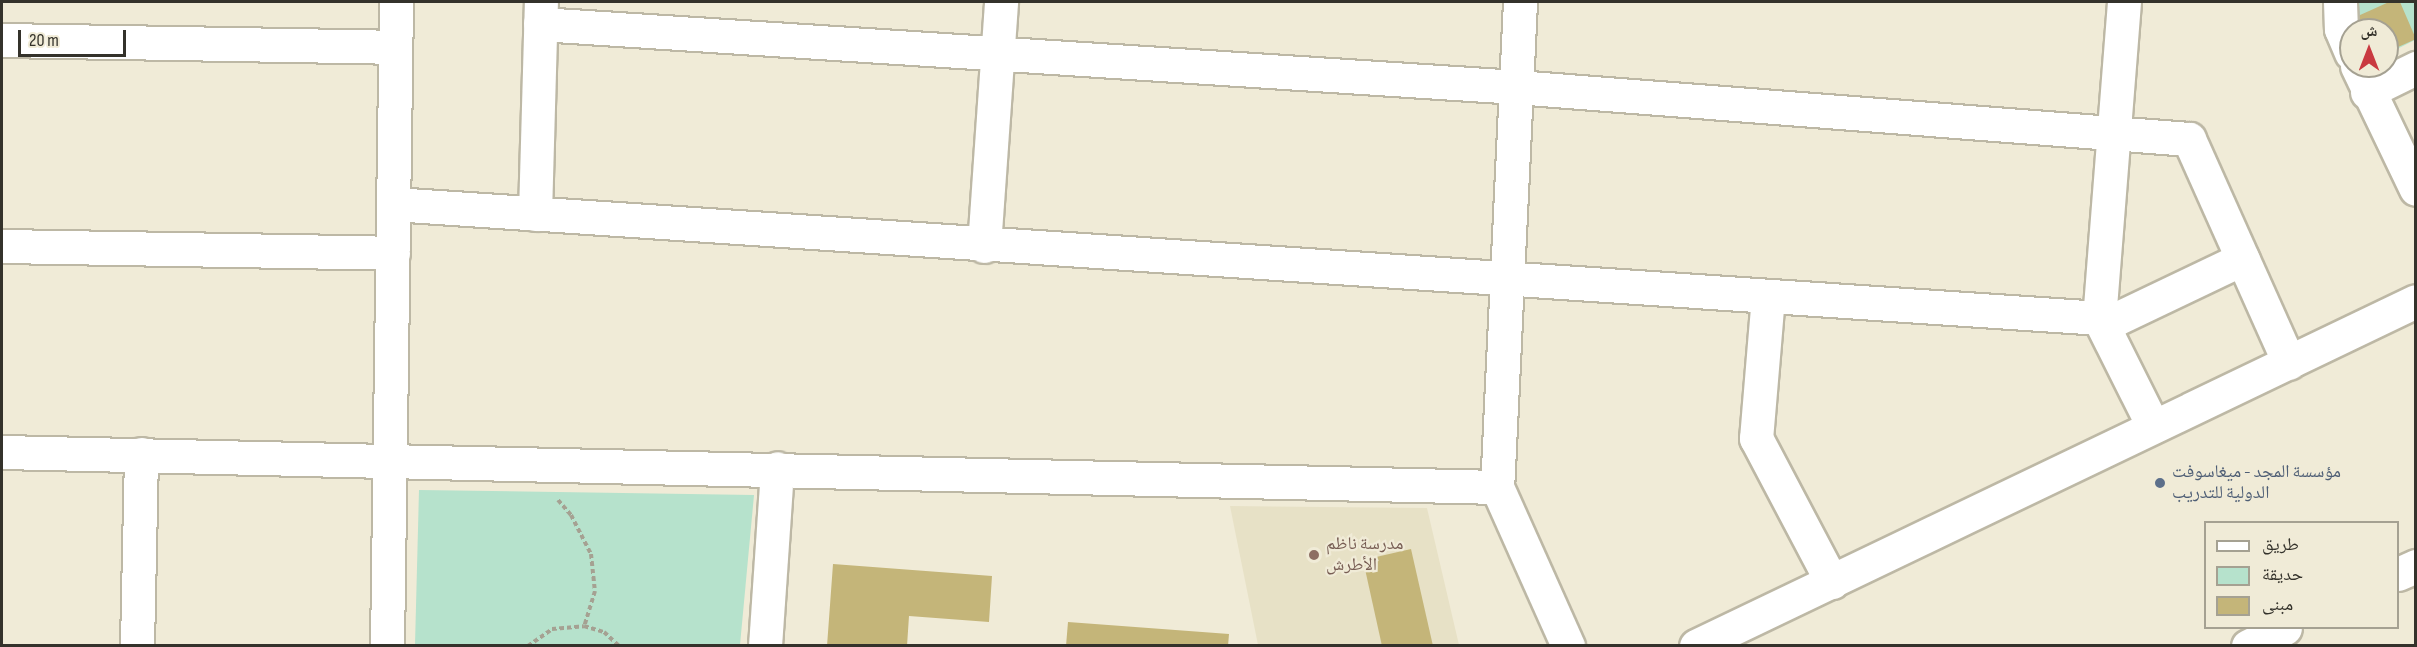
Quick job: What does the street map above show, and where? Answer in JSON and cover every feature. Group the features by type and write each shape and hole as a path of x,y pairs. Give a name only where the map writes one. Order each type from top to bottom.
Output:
{"street":[{"path":"387,645 396,2"},
{"path":"984,246 1001,2"},
{"path":"1520,2 1497,487 1568,645"},
{"path":"2124,2 2099,318 2152,424"},
{"path":"2340,2 2341,18"},
{"path":"535,214 541,13 997,56 1516,87 2113,132 2189,139 2289,363"},
{"path":"2,40 395,47"},
{"path":"2415,68 2362,79 2415,189"},
{"path":"393,204 984,246 2116,319 2242,259"},
{"path":"2,246 393,253"},
{"path":"1768,296 1756,438 1832,582"},
{"path":"1696,645 1832,582 2152,424 2289,363 2415,301"},
{"path":"2,452 525,462 1497,487"},
{"path":"137,645 141,454"},
{"path":"765,645 777,468"},
{"path":"2399,573 2415,566"},
{"path":"2248,645 2281,629"}],"path":[{"path":"525,462 571,515 591,554 596,591 584,626"},
{"path":"528,645 552,629 584,626 604,632 619,645"}],"shaded area":[{"path":"1230,506 1427,508 1459,645 1258,645"}],"green space":[{"path":"2340,2 2415,2 2415,40 2399,48 2399,18 2346,18"},
{"path":"419,490 754,495 740,645 415,645"}],"building":[{"path":"2389,2 2400,2 2416,39 2399,47 2399,18 2353,18"},
{"path":"1411,549 1433,646 1382,646 1363,560"},
{"path":"833,564 992,576 989,622 909,616 907,646 827,646"},
{"path":"1068,622 1229,634 1228,646 1066,646"}],"place":[{"name":"مؤسسة المجد - ميغاسوفت الدولية للتدريب","path":"2160,483"},
{"name":"مدرسة ناظم الأطرش","path":"1314,555"}]}
